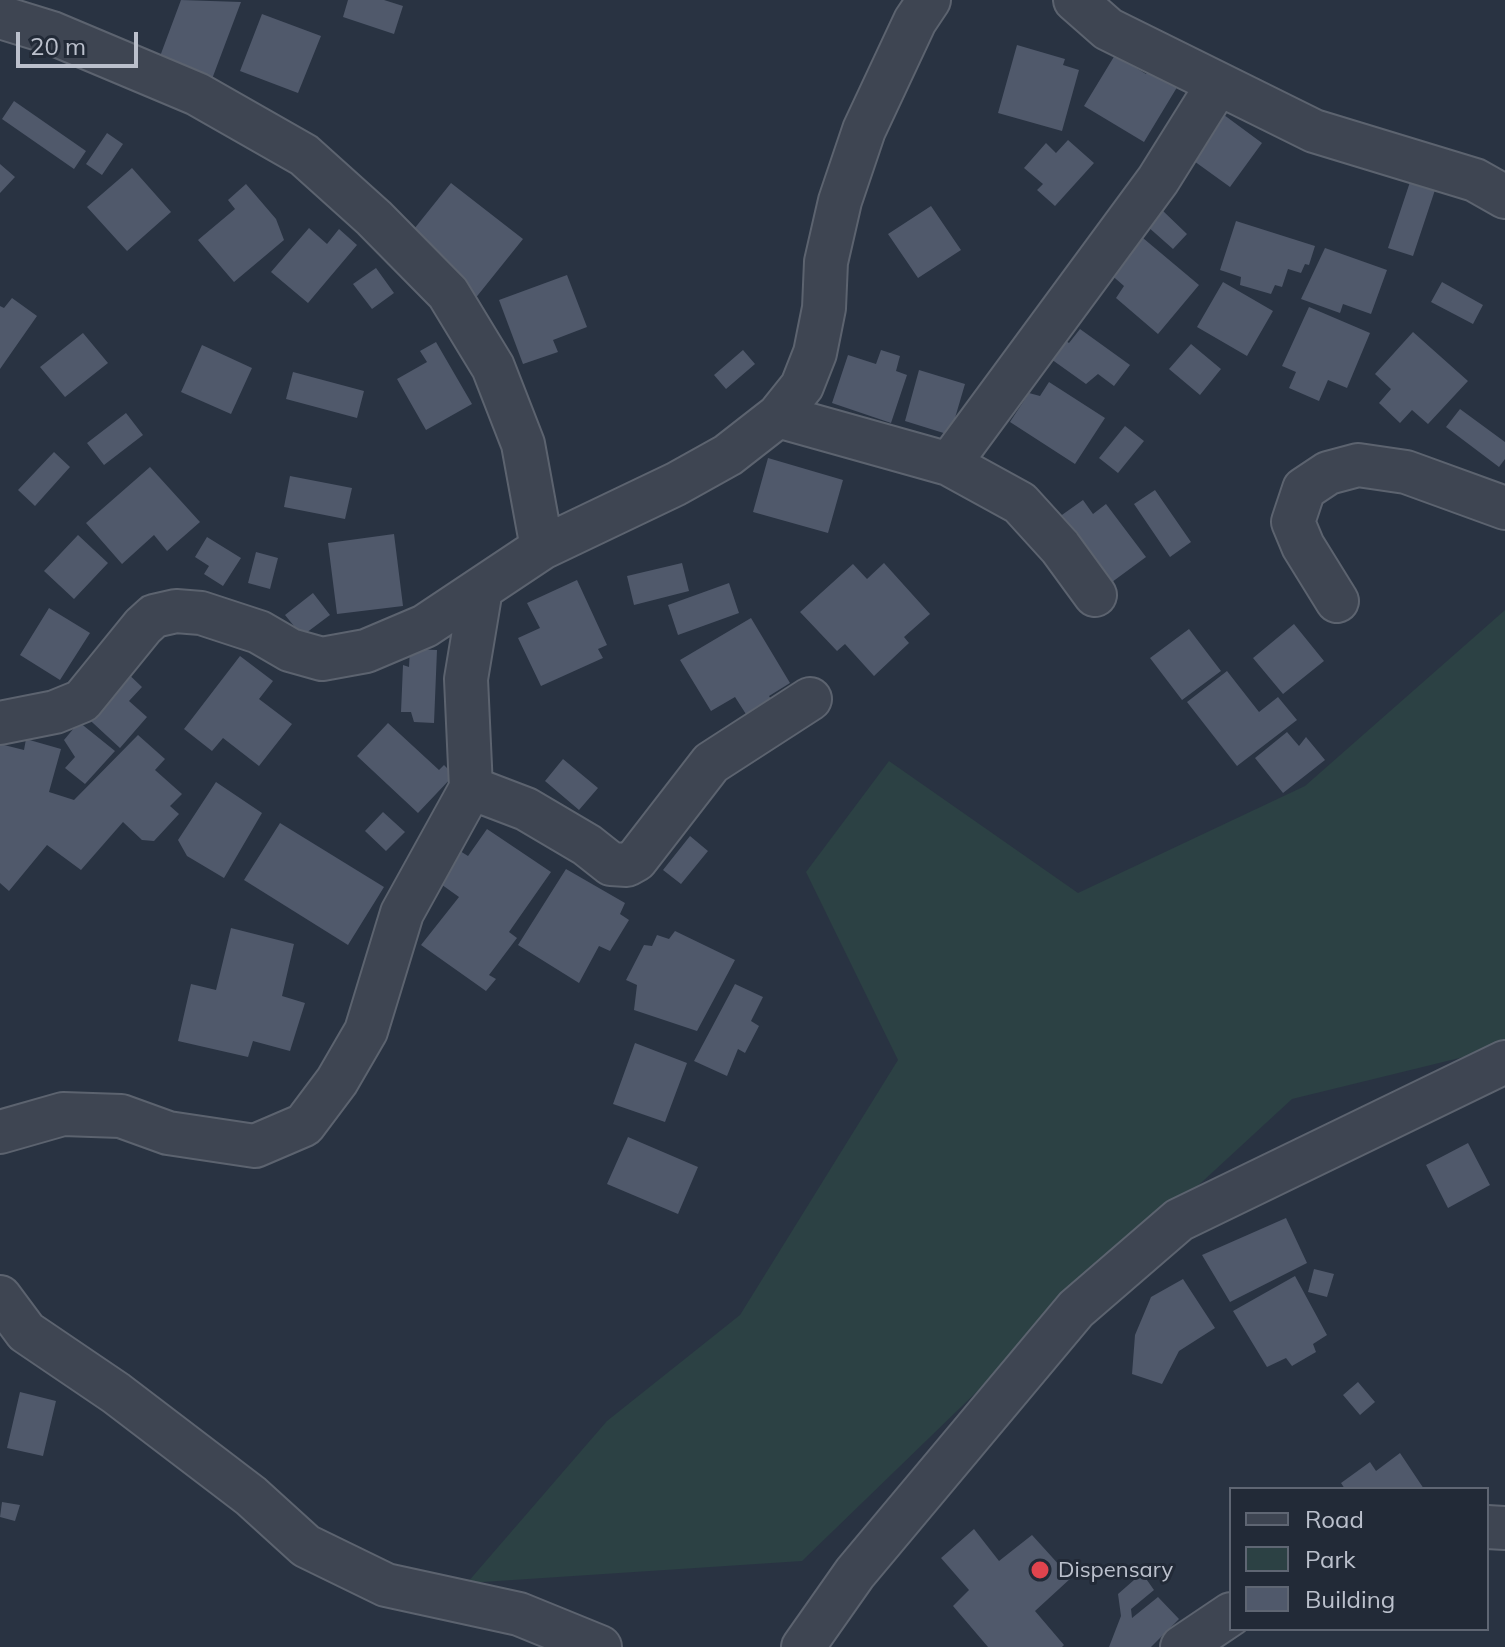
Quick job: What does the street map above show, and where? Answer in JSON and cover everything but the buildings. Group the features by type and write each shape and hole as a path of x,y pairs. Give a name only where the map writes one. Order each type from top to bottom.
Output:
{"street":[{"path":"0,723 55,712 82,701 129,641 154,616 176,611 201,613 259,632 290,650 322,659 366,651 425,626 542,548 676,484 728,455 778,416 802,386 815,353 824,308 830,247 840,201 864,130 915,21 929,0"},
{"path":"1075,0 1108,29 1314,131 1475,180 1505,197"},
{"path":"0,17 52,33 197,94 304,155 374,218 448,293 493,367 523,444 542,548"},
{"path":"949,464 1158,180 1218,84"},
{"path":"778,416 949,464 1020,503 1060,547 1095,595"},
{"path":"1337,601 1303,546 1293,522 1304,489 1328,473 1358,465 1406,472 1505,508"},
{"path":"0,1132 63,1114 121,1116 168,1133 255,1146 304,1125 337,1081 366,1031 402,913 471,788 466,679 481,589"},
{"path":"471,788 526,809 587,845 611,864 627,865 636,860 711,763 810,699"},
{"path":"803,1647 855,1573 1076,1309 1179,1220 1505,1062"},
{"path":"0,1297 26,1332 116,1393 251,1496 306,1546 386,1585 519,1614 600,1647"},
{"path":"1182,1647 1229,1615"}],"green space":[{"path":"1505,610 1505,1040 1488,1051 1292,1099 1024,1346 802,1561 467,1583 607,1421 740,1315 898,1060 806,872 889,761 1078,893 1305,786"}],"place":[{"name":"Dispensary","path":"1040,1570"}]}
